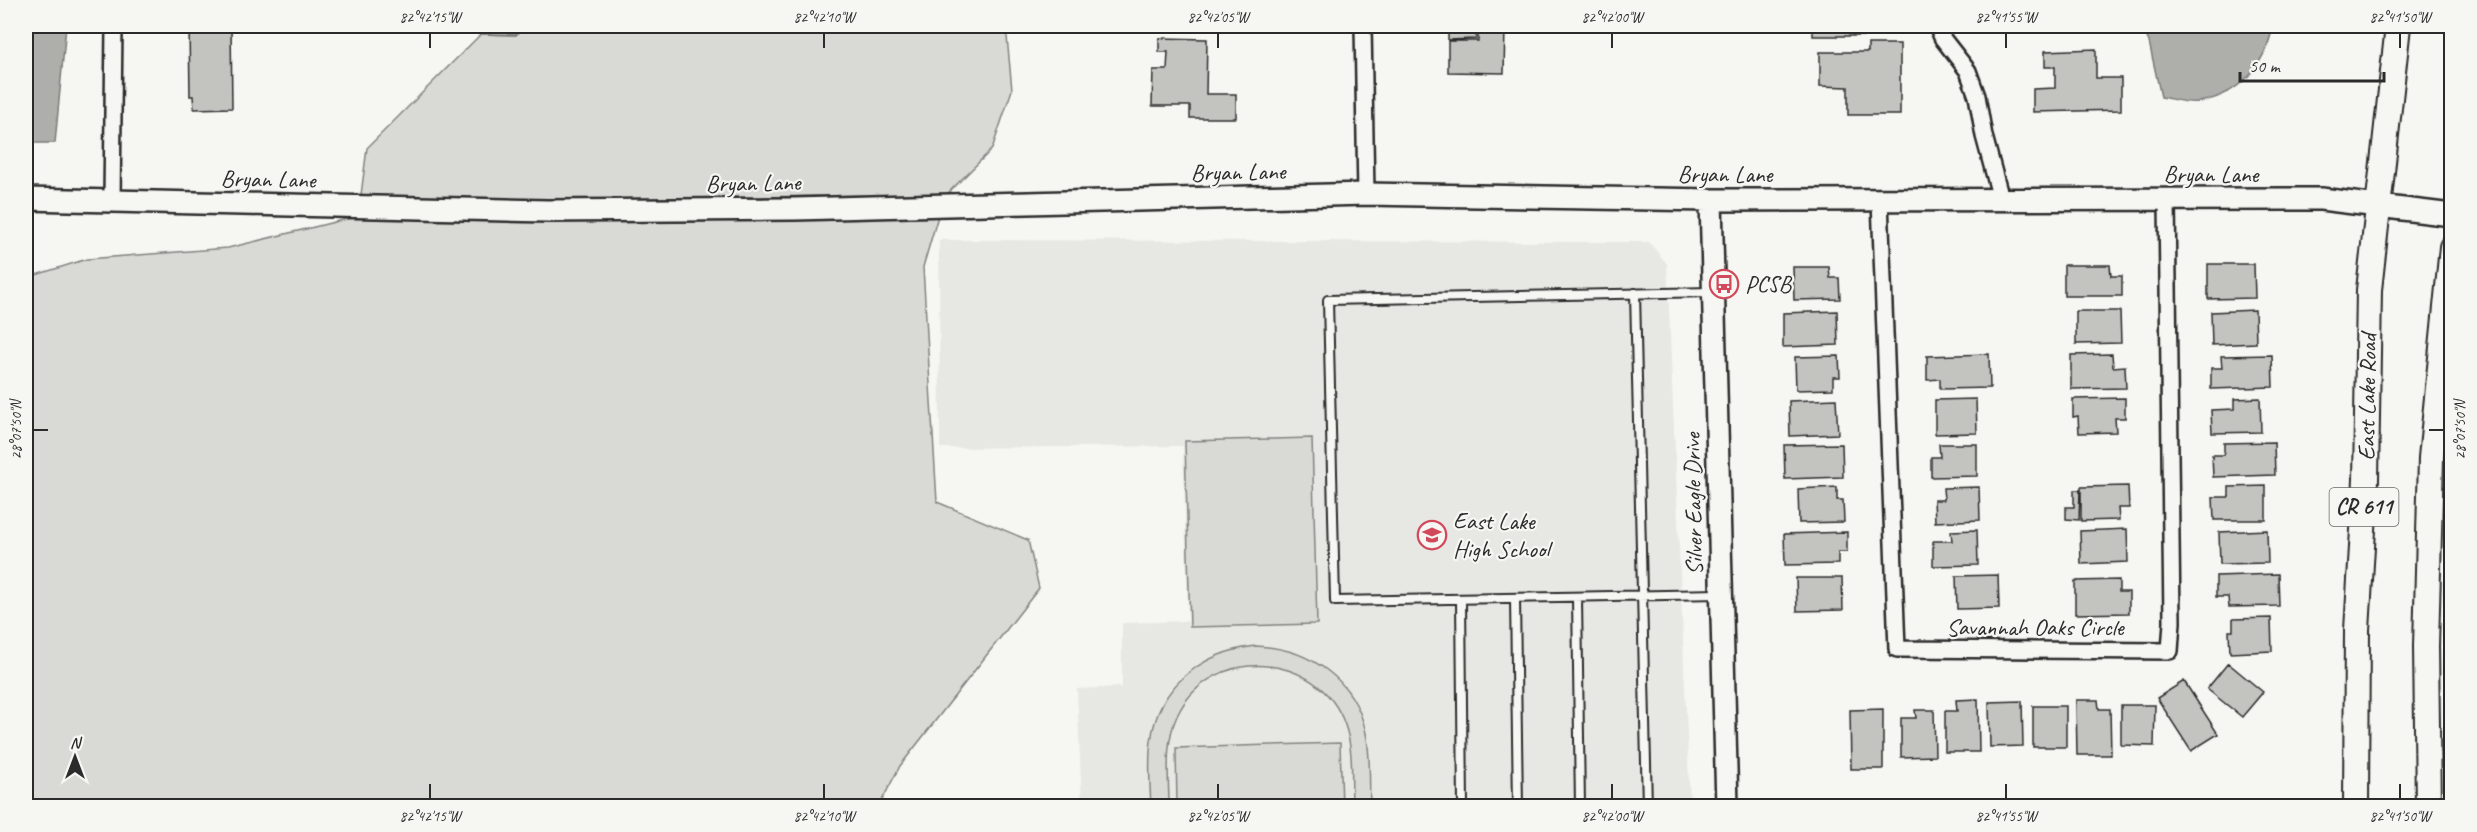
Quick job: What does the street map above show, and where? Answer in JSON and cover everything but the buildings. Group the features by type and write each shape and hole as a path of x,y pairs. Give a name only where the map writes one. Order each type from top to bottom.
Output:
{"main road":[{"name":"East Lake Road","path":"2356,807 2357,630 2366,480 2369,290 2398,26"},
{"name":"CR 611","path":"2428,807 2426,646 2432,458 2451,247"}],"street":[{"path":"112,201 114,26"},
{"path":"1363,26 1366,194"},
{"path":"1937,26 1943,39 1968,71 1977,96 1984,136 2001,199"},
{"name":"Bryan Lane","path":"26,199 548,211 795,209 1366,194 1711,200 2320,199 2451,215"},
{"name":"Silver Eagle Drive","path":"1711,200 1726,807"},
{"name":"Savannah Oaks Circle","path":"1880,200 1897,649 2170,651 2172,622 2167,201"}],"lane":[{"path":"1713,292 1328,300 1335,601 1721,594"},
{"path":"1635,293 1644,596 1647,807"},
{"path":"1577,598 1580,807"},
{"path":"1515,599 1518,807"},
{"path":"1461,600 1463,807"}],"shaded area":[{"path":"26,26 66,26 55,143 26,143"},
{"path":"490,26 524,26 516,35 481,34"},
{"path":"524,26 1006,26 1012,90 992,149 947,194 548,200 361,195 367,148 481,34 516,35"},
{"path":"2142,26 2273,26 2264,53 2257,65 2238,85 2214,98 2199,102 2185,102 2161,97 2149,42"},
{"path":"938,216 923,267 937,502 1028,540 1039,588 900,766 879,806 26,806 26,278 87,259 228,248 355,217 548,222"},
{"name":"East Lake High School","path":"939,240 1649,242 1667,264 1690,806 1082,806 1077,689 1122,687 1122,623 1188,621 1183,446 940,448"},
{"path":"1312,438 1317,624 1190,627 1185,441"},
{"path":"1256,646 1275,648 1311,660 1327,670 1352,697 1360,714 1368,742 1370,806 1352,806 1351,755 1348,735 1332,700 1312,682 1289,670 1264,666 1238,668 1214,677 1193,693 1177,716 1170,738 1169,806 1151,806 1149,765 1151,741 1155,721 1163,703 1173,688 1201,664 1218,656"},
{"path":"1340,743 1342,806 1177,806 1176,748"}],"place":[{"name":"PCSB","path":"1724,284"},
{"name":"East Lake High School","path":"1432,535"}]}
